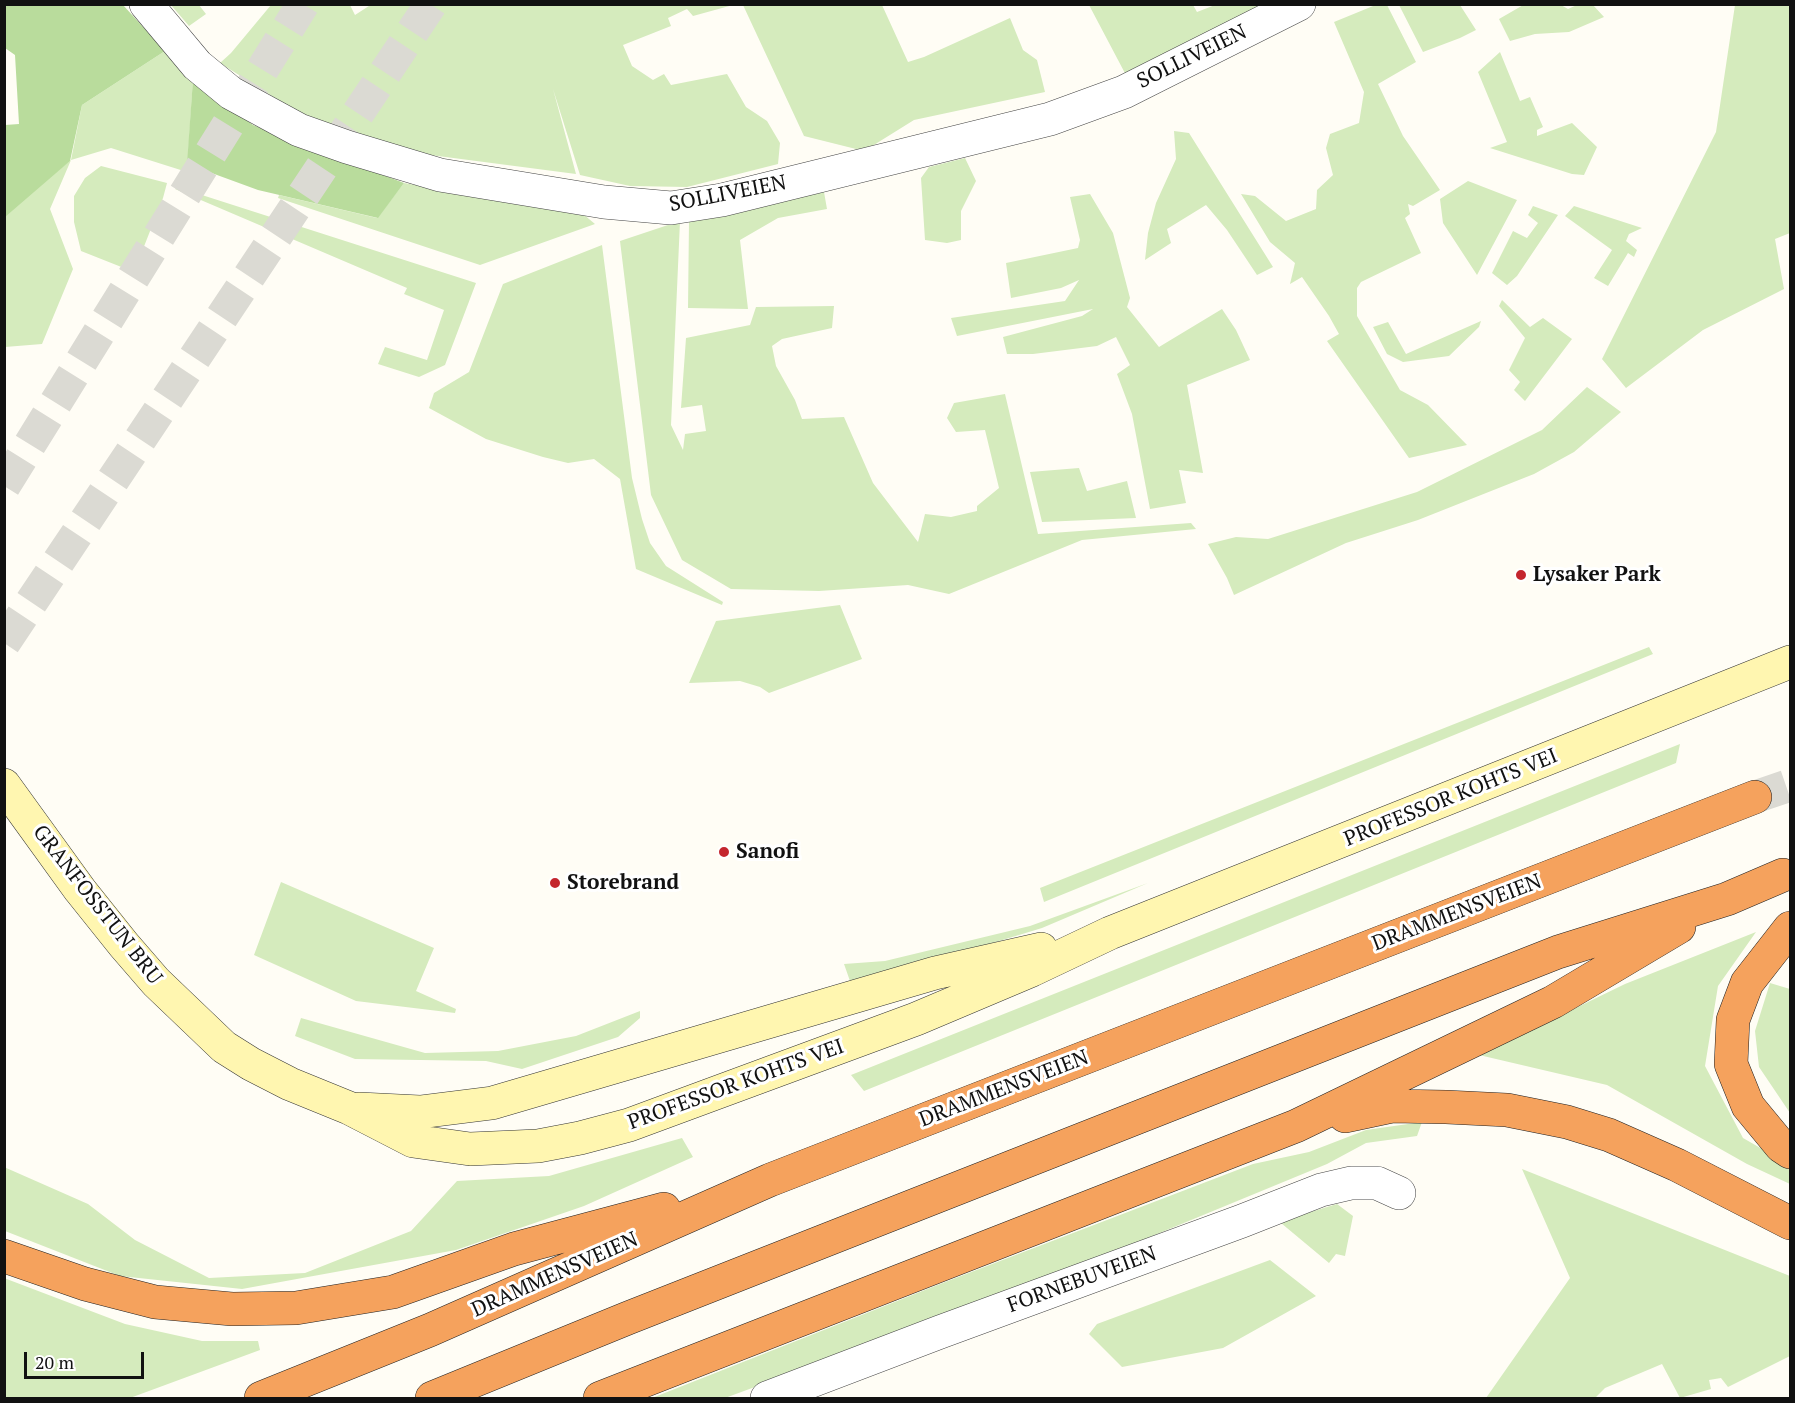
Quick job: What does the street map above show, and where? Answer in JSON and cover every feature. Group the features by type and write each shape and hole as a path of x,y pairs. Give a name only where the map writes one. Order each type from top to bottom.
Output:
{"highway":[{"name":"DRAMMENSVEIEN","path":"261,1398 430,1330 770,1180 1755,797"},
{"path":"432,1398 639,1313 1537,960 1727,898 1783,875"},
{"path":"600,1398 1296,1126 1553,1002 1727,898"},
{"path":"1791,928 1747,983 1733,1020 1731,1064 1748,1106 1781,1146 1791,1152"},
{"path":"1296,1126 1392,1106 1507,1110 1567,1122 1609,1135 1677,1165 1791,1223"},
{"path":"4,1256 85,1284 155,1302 232,1308 296,1308 393,1292 514,1250 770,1180"}],"main road":[{"name":"PROFESSOR KOHTS VEI","path":"250,1064 290,1084 349,1108 412,1141 470,1149 538,1146 580,1138 629,1125 905,1023 1110,933 1791,662"},
{"name":"GRANFOSSTUN BRU","path":"4,785 80,890 124,945 188,1014 224,1047 250,1064"},
{"name":"PROFESSOR KOHTS VEI","path":"349,1108 420,1112 492,1103 935,973 1110,933"}],"street":[{"name":"SOLLIVEIEN","path":"146,4 197,65 231,93 299,130 440,175 604,202 671,208 723,200 1050,119 1124,92 1299,4"},
{"name":"FORNEBUVEIEN","path":"767,1398 1321,1190 1351,1183 1377,1183 1399,1193"}],"green space":[{"path":"372,4 733,5 693,16 687,9 668,18 671,26 623,45 632,66 653,80 664,74 671,85 727,74 746,107 767,121 780,143 778,164 687,187 630,186 580,175 553,89 576,174 415,153 316,124 220,63 271,5 350,5 355,15"},
{"path":"1378,4 1387,5 1416,62 1378,84 1403,136 1440,190 1413,206 1408,204 1410,214 1405,218 1421,253 1361,282 1357,288 1357,316 1400,390 1428,405 1467,445 1409,458 1327,341 1339,334 1329,316 1302,277 1290,284 1295,263 1270,242 1241,194 1255,196 1286,221 1316,209 1317,190 1333,175 1326,148 1330,134 1359,123 1364,92 1334,22"},
{"path":"1525,4 1561,5 1568,9 1577,5 1593,5 1604,17 1569,32 1535,34 1510,41 1499,19"},
{"path":"5,5 123,5 165,51 82,105 70,161 5,217 5,125 19,124 15,55 5,48"},
{"path":"171,5 199,5 206,14 189,26"},
{"path":"743,5 882,5 908,62 1010,18 1023,50 1037,60 1045,92 914,120 861,153 860,150 804,136"},
{"path":"1089,5 1193,5 1197,12 1215,5 1273,5 1127,77"},
{"path":"1399,5 1460,5 1476,30 1423,52"},
{"path":"1735,5 1790,5 1790,233 1775,239 1784,289 1703,330 1626,388 1602,359 1716,132"},
{"path":"165,51 193,79 187,172 111,148 71,160 82,105"},
{"path":"1500,52 1520,101 1530,97 1543,127 1537,130 1537,136 1572,123 1597,147 1584,175 1572,174 1490,148 1507,142 1478,72"},
{"path":"193,79 253,125 404,183 378,218 258,190 187,164"},
{"path":"1174,131 1189,133 1273,267 1257,275 1227,230 1206,205 1167,229 1171,243 1145,260 1148,233 1156,203 1176,159"},
{"path":"965,158 976,181 961,211 961,240 947,243 925,240 921,178 929,167"},
{"path":"71,160 50,209 73,269 42,344 5,347 5,213"},
{"path":"101,166 167,183 134,272 81,251 74,222 74,196 85,178"},
{"path":"1468,181 1517,200 1477,275 1443,223 1440,199"},
{"path":"404,183 583,214 595,224 480,265 278,198 279,195 377,218"},
{"path":"177,187 476,283 445,365 419,377 378,364 385,347 427,360 444,310 404,294 407,288 175,189"},
{"path":"824,192 827,209 778,218 740,240 748,309 688,308 689,221"},
{"path":"1090,194 1113,233 1130,298 1127,307 1159,347 1222,309 1236,330 1250,360 1187,385 1203,473 1179,470 1186,503 1150,509 1132,414 1117,374 1130,365 1116,337 1097,346 1033,354 1007,354 1003,337 1082,316 1093,309 957,336 951,318 1065,301 1079,280 1061,288 1011,298 1006,263 1078,248 1080,240 1070,197"},
{"path":"1533,206 1558,215 1517,276 1507,285 1492,273 1513,231 1527,238 1538,223 1528,215"},
{"path":"1574,206 1642,228 1629,234 1626,241 1637,250 1634,257 1628,253 1608,286 1594,278 1612,250 1565,216"},
{"path":"680,221 671,425 683,450 685,434 706,431 702,405 681,408 686,338 750,325 756,307 834,306 832,328 782,339 772,346 776,366 795,400 802,419 844,417 873,483 918,542 925,514 951,517 977,511 977,506 999,488 985,430 956,432 947,418 954,403 1005,394 1038,534 1191,523 1196,529 1082,540 949,594 908,585 819,591 731,589 682,560 651,495 620,241"},
{"path":"602,245 632,478 650,543 666,566 723,602 722,605 636,569 620,479 594,459 568,463 543,457 486,439 429,408 434,393 469,372 503,284"},
{"path":"1502,300 1530,327 1543,318 1572,339 1525,401 1514,390 1520,382 1509,370 1525,338 1499,306"},
{"path":"1481,321 1479,327 1449,356 1403,362 1387,354 1373,327 1388,322 1406,354"},
{"path":"1587,387 1621,412 1574,452 1534,474 1418,520 1346,543 1234,595 1208,544 1236,537 1268,539 1417,492 1542,430"},
{"path":"1079,468 1087,491 1127,481 1136,518 1042,522 1030,472"},
{"path":"840,605 862,659 769,693 760,687 740,681 689,683 716,621"},
{"path":"1649,647 1653,654 1044,902 1040,888"},
{"path":"1680,744 1676,763 864,1091 851,1075"},
{"path":"281,882 434,948 416,991 456,1009 455,1013 356,1001 254,955"},
{"path":"1148,883 1042,928 973,949 850,981 844,964 885,961 1030,926"},
{"path":"1756,932 1718,986 1705,1066 1743,1138 1790,1165 1790,1184 1747,1164 1607,1085 1479,1055 1625,984"},
{"path":"1770,983 1790,989 1790,1113 1759,1067 1755,1031"},
{"path":"640,1011 640,1018 618,1037 522,1069 486,1061 355,1059 295,1036 301,1018 425,1053 498,1051 576,1036"},
{"path":"1422,1122 1417,1136 1366,1143 1327,1164 1048,1279 725,1398 652,1398 1253,1164 1309,1152 1366,1130"},
{"path":"682,1138 693,1157 584,1206 456,1250 242,1289 120,1276 5,1231 4,1167 88,1204 135,1240 209,1278 305,1273 411,1231 457,1181 549,1176"},
{"path":"1522,1169 1790,1276 1790,1356 1728,1387 1721,1378 1709,1380 1711,1389 1680,1398 1662,1364 1605,1388 1595,1398 1486,1398 1570,1278"},
{"path":"1337,1204 1353,1216 1345,1256 1336,1254 1329,1263 1281,1223 1284,1220"},
{"path":"1270,1260 1316,1296 1223,1348 1122,1367 1089,1334 1097,1324"},
{"path":"4,1278 125,1324 202,1341 258,1341 260,1350 130,1398 5,1398"}],"tunnel":[{"path":"4,486 303,4"},
{"path":"4,643 431,4"},
{"path":"1755,797 1790,785"}],"place":[{"name":"Lysaker Park","path":"1521,575"},
{"name":"Sanofi","path":"724,852"},
{"name":"Storebrand","path":"555,883"}]}
